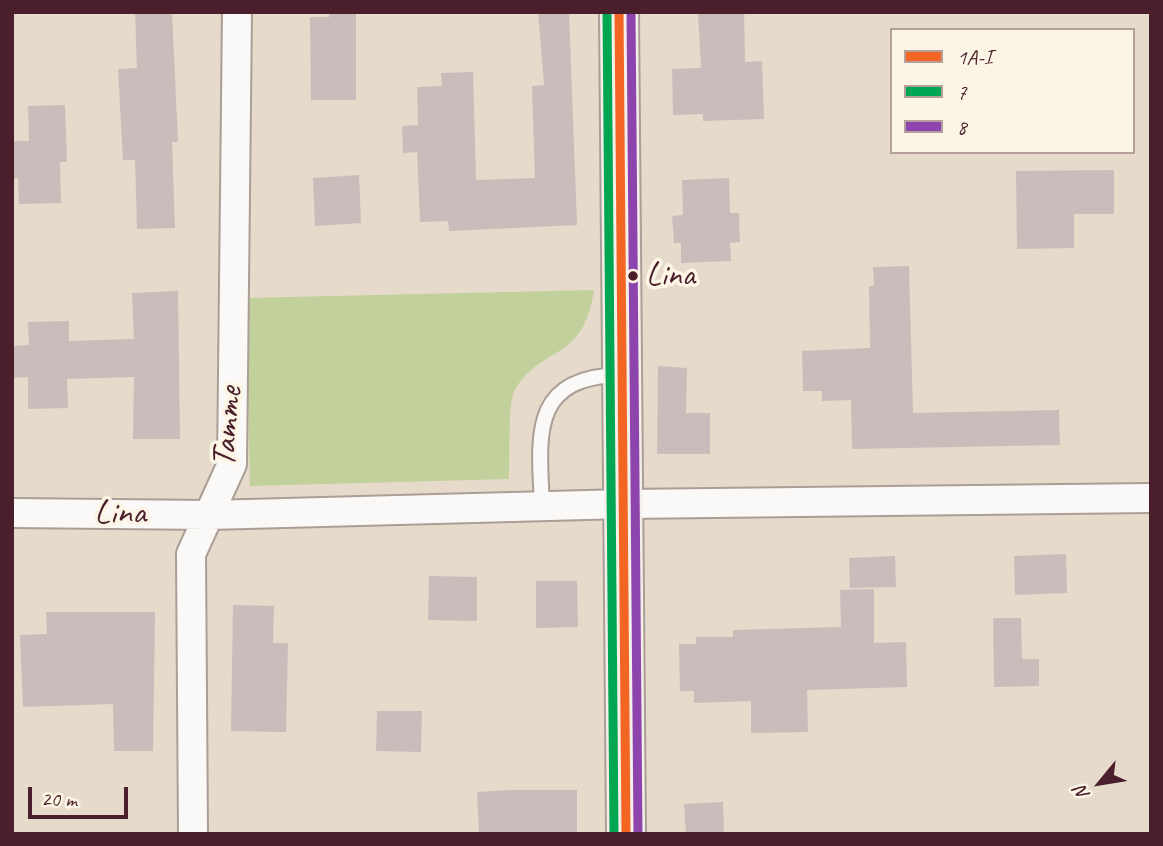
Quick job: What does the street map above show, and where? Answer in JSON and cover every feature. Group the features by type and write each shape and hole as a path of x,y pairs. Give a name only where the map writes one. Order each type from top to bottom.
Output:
{"street":[{"name":"Tamme","path":"193,834 191,554 232,464 237,12"},
{"path":"619,12 626,834"},
{"name":"Lina","path":"12,513 209,514 625,503 1151,498"}],"lane":[{"path":"542,506 539,432 555,395 592,375 621,374"}],"green space":[{"path":"594,290 580,331 570,343 524,377 514,392 510,420 509,479 250,486 246,298"}],"building":[{"path":"135,12 172,12 178,142 172,142 175,228 137,229 135,160 123,160 118,69 137,68"},
{"path":"329,12 356,12 356,100 311,100 310,17 329,17"},
{"path":"538,12 569,12 577,225 449,231 448,221 420,222 417,152 403,153 402,126 418,125 417,87 442,86 441,73 473,72 476,180 535,178 532,86 544,85"},
{"path":"698,12 744,12 745,62 762,61 764,119 703,121 703,114 673,115 672,69 701,68"},
{"path":"65,105 67,162 60,162 61,203 19,204 18,178 12,179 12,141 29,141 28,106"},
{"path":"1114,170 1114,214 1074,214 1074,248 1017,249 1016,171"},
{"path":"359,175 361,223 315,226 313,178"},
{"path":"729,178 730,213 739,213 740,242 730,243 731,261 681,263 681,243 674,243 672,216 683,215 682,180"},
{"path":"909,266 913,413 1059,410 1060,445 852,449 851,400 822,401 822,391 803,391 802,351 870,348 869,286 874,286 873,267"},
{"path":"178,291 180,439 133,439 134,377 67,379 68,408 28,409 28,377 12,378 12,346 29,345 28,322 69,321 69,341 134,339 132,293"},
{"path":"658,366 687,368 686,413 710,413 710,454 657,454"},
{"path":"1066,554 1067,593 1015,595 1014,556"},
{"path":"895,556 896,587 850,588 849,558"},
{"path":"429,576 477,577 477,621 428,620"},
{"path":"536,581 577,581 578,627 536,628"},
{"path":"874,589 874,643 906,642 907,687 807,690 808,732 751,733 751,701 694,703 694,691 680,691 679,644 696,644 696,637 733,637 733,630 841,627 840,590"},
{"path":"233,605 274,606 273,643 288,643 286,732 231,731"},
{"path":"46,612 155,612 153,751 114,751 113,704 23,707 20,635 47,634"},
{"path":"993,618 1021,618 1022,659 1039,659 1039,686 994,687"},
{"path":"377,711 422,711 421,752 376,751"},
{"path":"577,790 577,834 479,834 477,792"},
{"path":"723,802 724,834 686,834 684,804"}],"transit line":[{"name":"7","path":"607,12 614,834"},
{"name":"1A-I","path":"619,12 626,834"},
{"name":"8","path":"631,12 638,834"}],"place":[{"name":"Lina","path":"633,276"}]}
